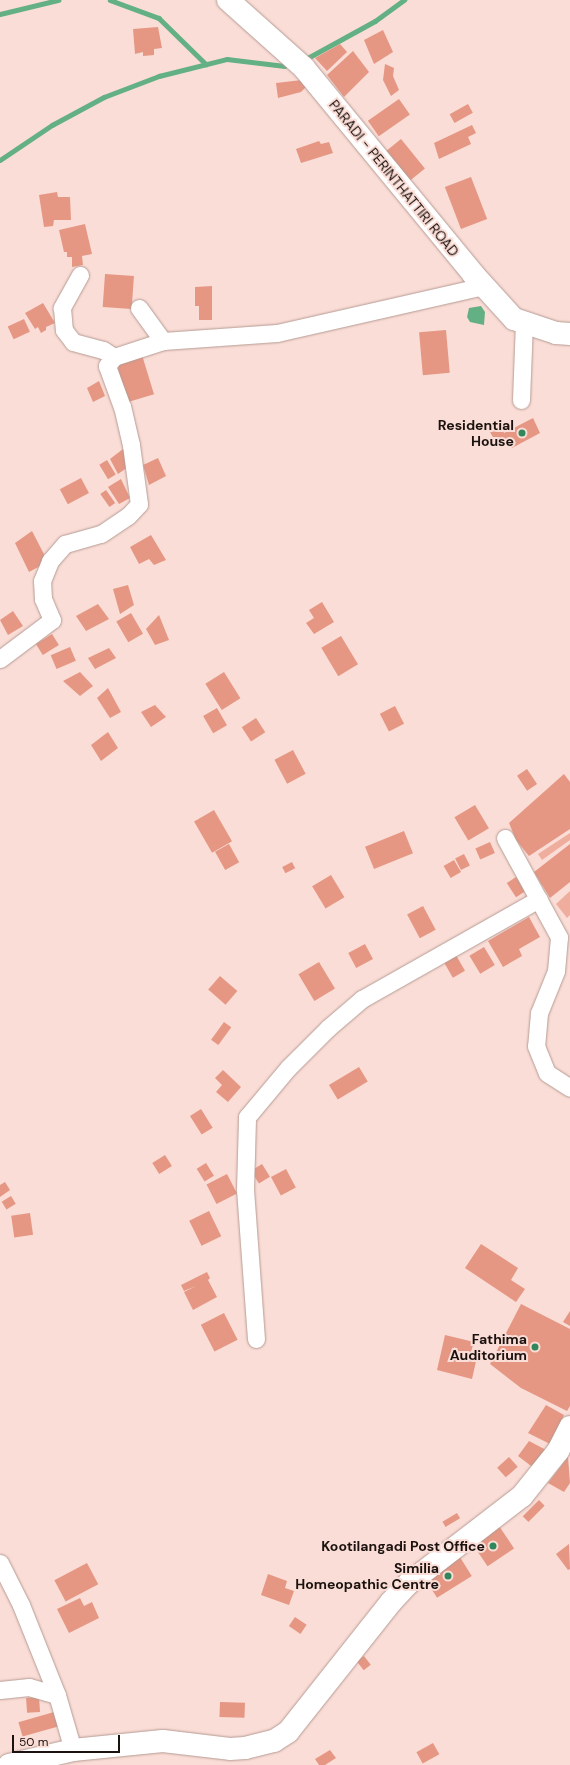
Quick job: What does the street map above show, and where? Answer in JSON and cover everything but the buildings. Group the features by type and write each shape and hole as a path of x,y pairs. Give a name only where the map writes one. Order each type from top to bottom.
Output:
{"main road":[{"name":"PARADI - PERINTHATTIRI ROAD","path":"228,0 304,68 484,286 514,319 556,333 570,334"},
{"path":"9,1765 73,1750 163,1741 246,1748 274,1742 288,1732 391,1602 409,1583 522,1496 558,1451 570,1427"}],"street":[{"path":"80,275 62,308 64,330 72,342 104,350 114,357"},
{"path":"0,658 52,620 43,599 42,581 50,561 65,544 101,534 128,516 139,504 131,445 122,408 107,366 114,357 163,340 277,333 484,286"},
{"path":"139,308 163,340"},
{"path":"521,400 524,322"},
{"path":"505,838 559,937 559,958 556,971 539,1013 536,1046 546,1073 570,1088"},
{"path":"256,1339 245,1190 247,1117 288,1068 328,1028 362,1000 539,899"},
{"path":"0,1563 21,1605 57,1696 73,1750"},
{"path":"0,1690 29,1687 57,1696"}],"shaded area":[{"path":"481,306 485,312 484,325 470,322 467,317 469,308"},
{"path":"570,833 570,840 542,860 538,854"},
{"path":"570,891 570,915 567,918 556,904"}],"waterway":[{"path":"0,14 58,0"},
{"path":"110,0 159,18 206,64"},
{"path":"304,60 375,21 404,0"},
{"path":"0,160 52,125 104,97 159,76 227,59 285,66"}],"place":[{"name":"Residential House","path":"522,433"},
{"name":"Fathima Auditorium","path":"535,1347"},
{"name":"Kootilangadi Post Office","path":"493,1546"},
{"name":"Similia Homeopathic Centre","path":"448,1576"}]}
